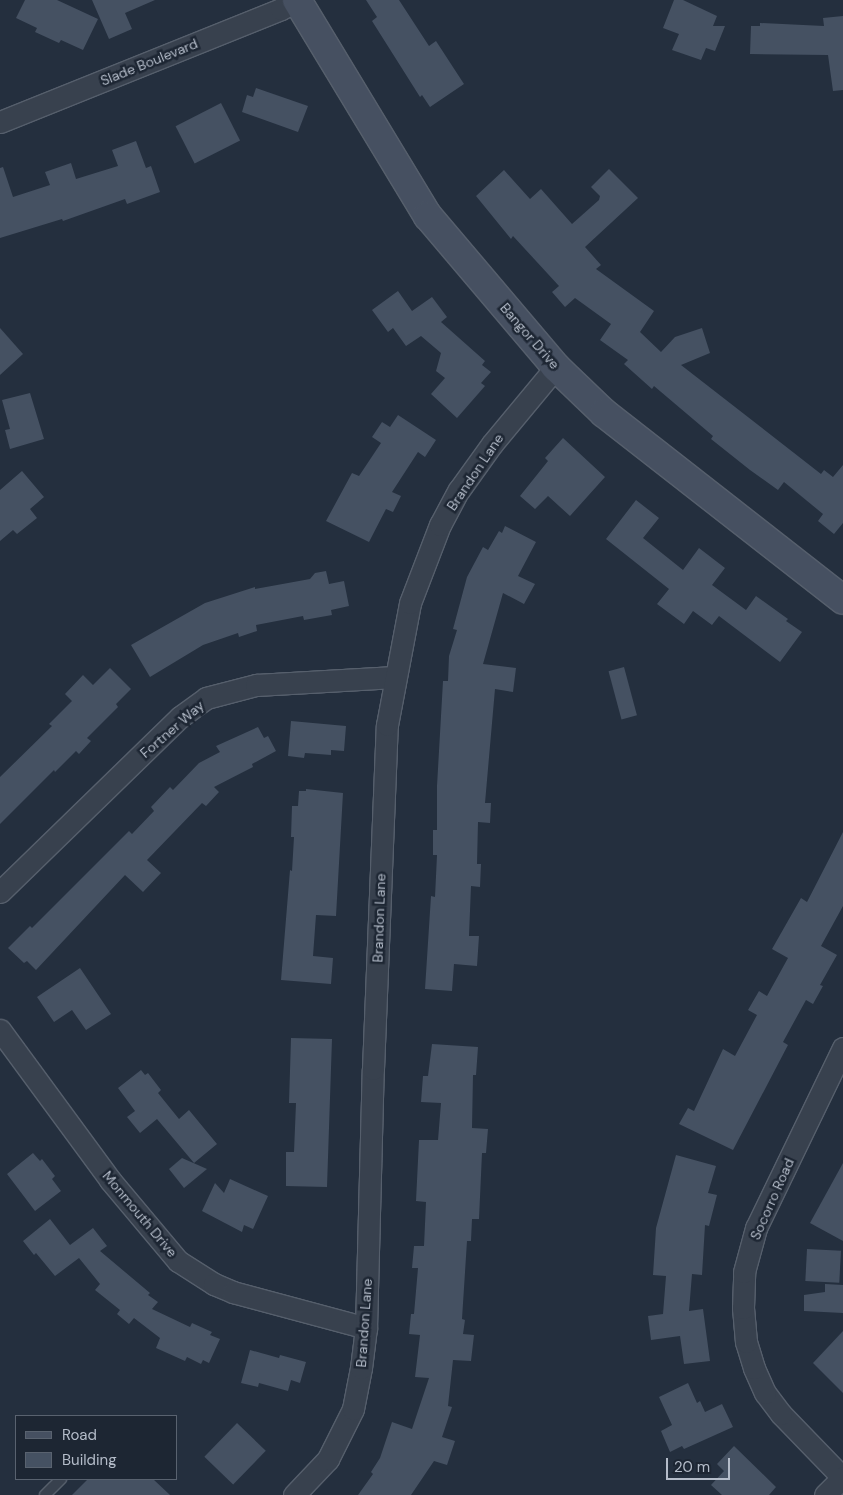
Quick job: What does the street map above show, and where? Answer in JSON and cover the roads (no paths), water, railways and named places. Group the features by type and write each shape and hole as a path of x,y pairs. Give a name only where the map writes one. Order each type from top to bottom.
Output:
{"street":[{"name":"Slade Boulevard","path":"2,116 281,10 298,0"},
{"name":"Bangor Drive","path":"298,0 428,216 556,367 604,413 843,600"},
{"name":"Brandon Lane","path":"294,1495 328,1459 353,1409 366,1328 373,1069 386,745 395,677 410,603 440,525 459,490 492,444 556,367"},
{"name":"Fortner Way","path":"0,892 180,717 206,698 256,685 395,677"},
{"name":"Monmouth Drive","path":"0,1030 110,1180 178,1261 214,1284 233,1292 366,1328"},
{"name":"Socorro Road","path":"843,1048 756,1228 744,1272 743,1308 746,1342 754,1368 765,1393 781,1414 843,1477"},
{"path":"826,1495 843,1477"}],"lane":[{"path":"45,1495 60,1480"}]}
